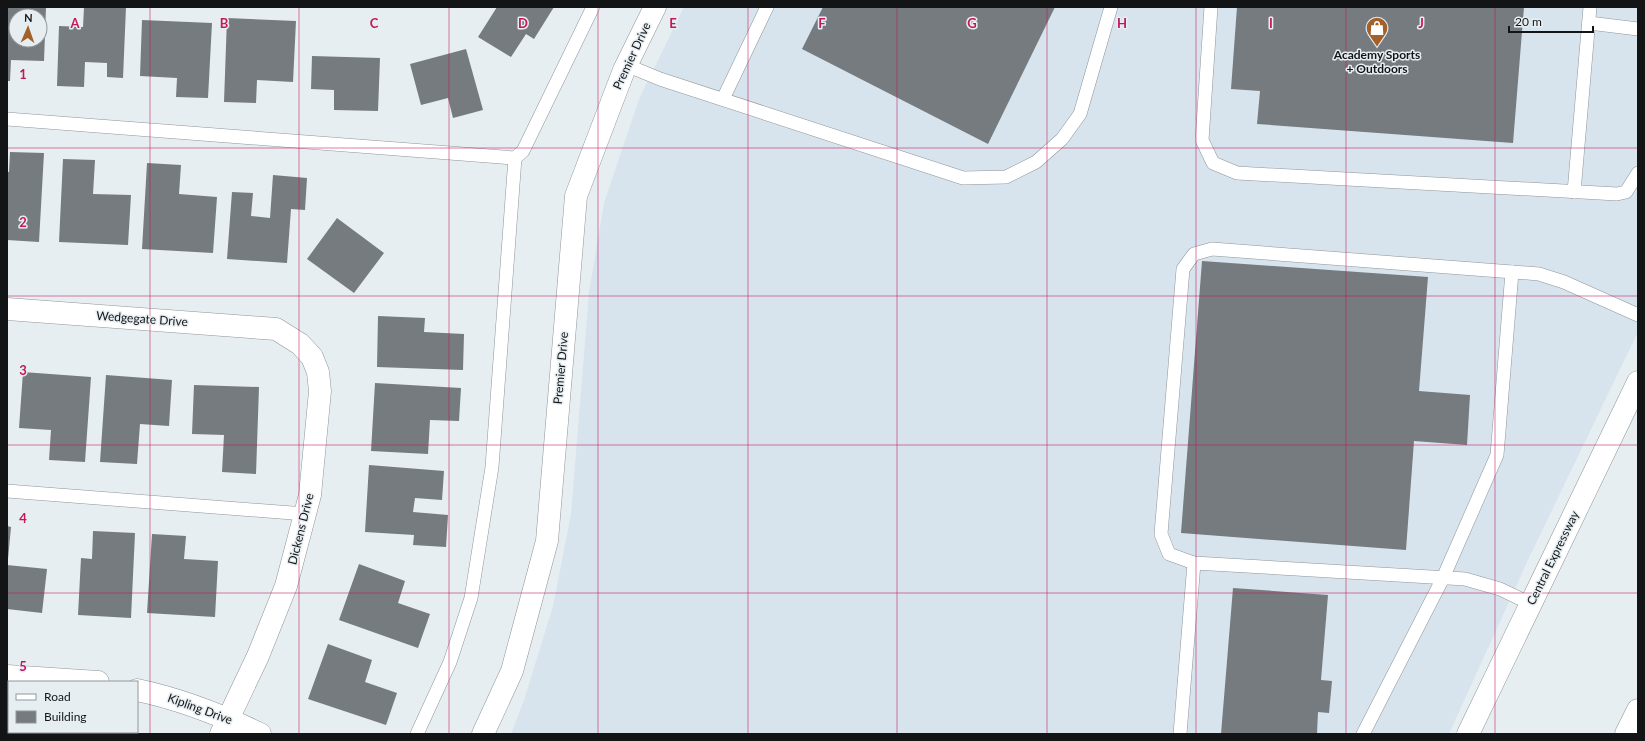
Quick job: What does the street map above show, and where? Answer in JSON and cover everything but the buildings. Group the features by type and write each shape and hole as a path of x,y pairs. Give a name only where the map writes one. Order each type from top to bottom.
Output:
{"main road":[{"name":"Premier Drive","path":"482,734 512,671 547,541 576,196 626,65 656,7"},
{"name":"Wedgegate Drive","path":"7,309 276,329"},
{"name":"Dickens Drive","path":"225,726 258,656 286,586 310,495 320,391 318,372 312,357 300,344 276,329"},
{"name":"Central Expressway","path":"1468,734 1638,382"},
{"path":"7,676 83,681"},
{"name":"Kipling Drive","path":"138,690 168,696 225,726 260,734"},
{"path":"1626,734 1638,710"}],"lane":[{"path":"416,734 450,662 471,598 492,467 515,158 523,151 594,7"},
{"path":"723,99 767,7"},
{"path":"626,65 660,79 963,178 1006,177 1036,162 1062,139 1080,114 1111,7"},
{"path":"1211,7 1202,140 1213,163 1237,173 1617,194 1626,192 1638,173"},
{"path":"1574,192 1590,7"},
{"path":"1589,23 1638,29"},
{"path":"7,119 515,158"},
{"path":"1531,604 1500,589 1465,579 1194,563 1169,554 1161,534 1183,269 1194,254 1212,249 1539,274 1564,282 1638,315"},
{"path":"1364,734 1443,578 1497,455 1512,272"},
{"path":"7,491 306,514"},
{"path":"1180,734 1194,563"}],"shaded area":[{"path":"684,7 1638,7 1638,332 1528,560 1449,734 511,734 525,697 553,606 571,514 589,292 604,203 639,99"}],"place":[{"name":"Academy Sports + Outdoors","path":"1377,48"}]}
